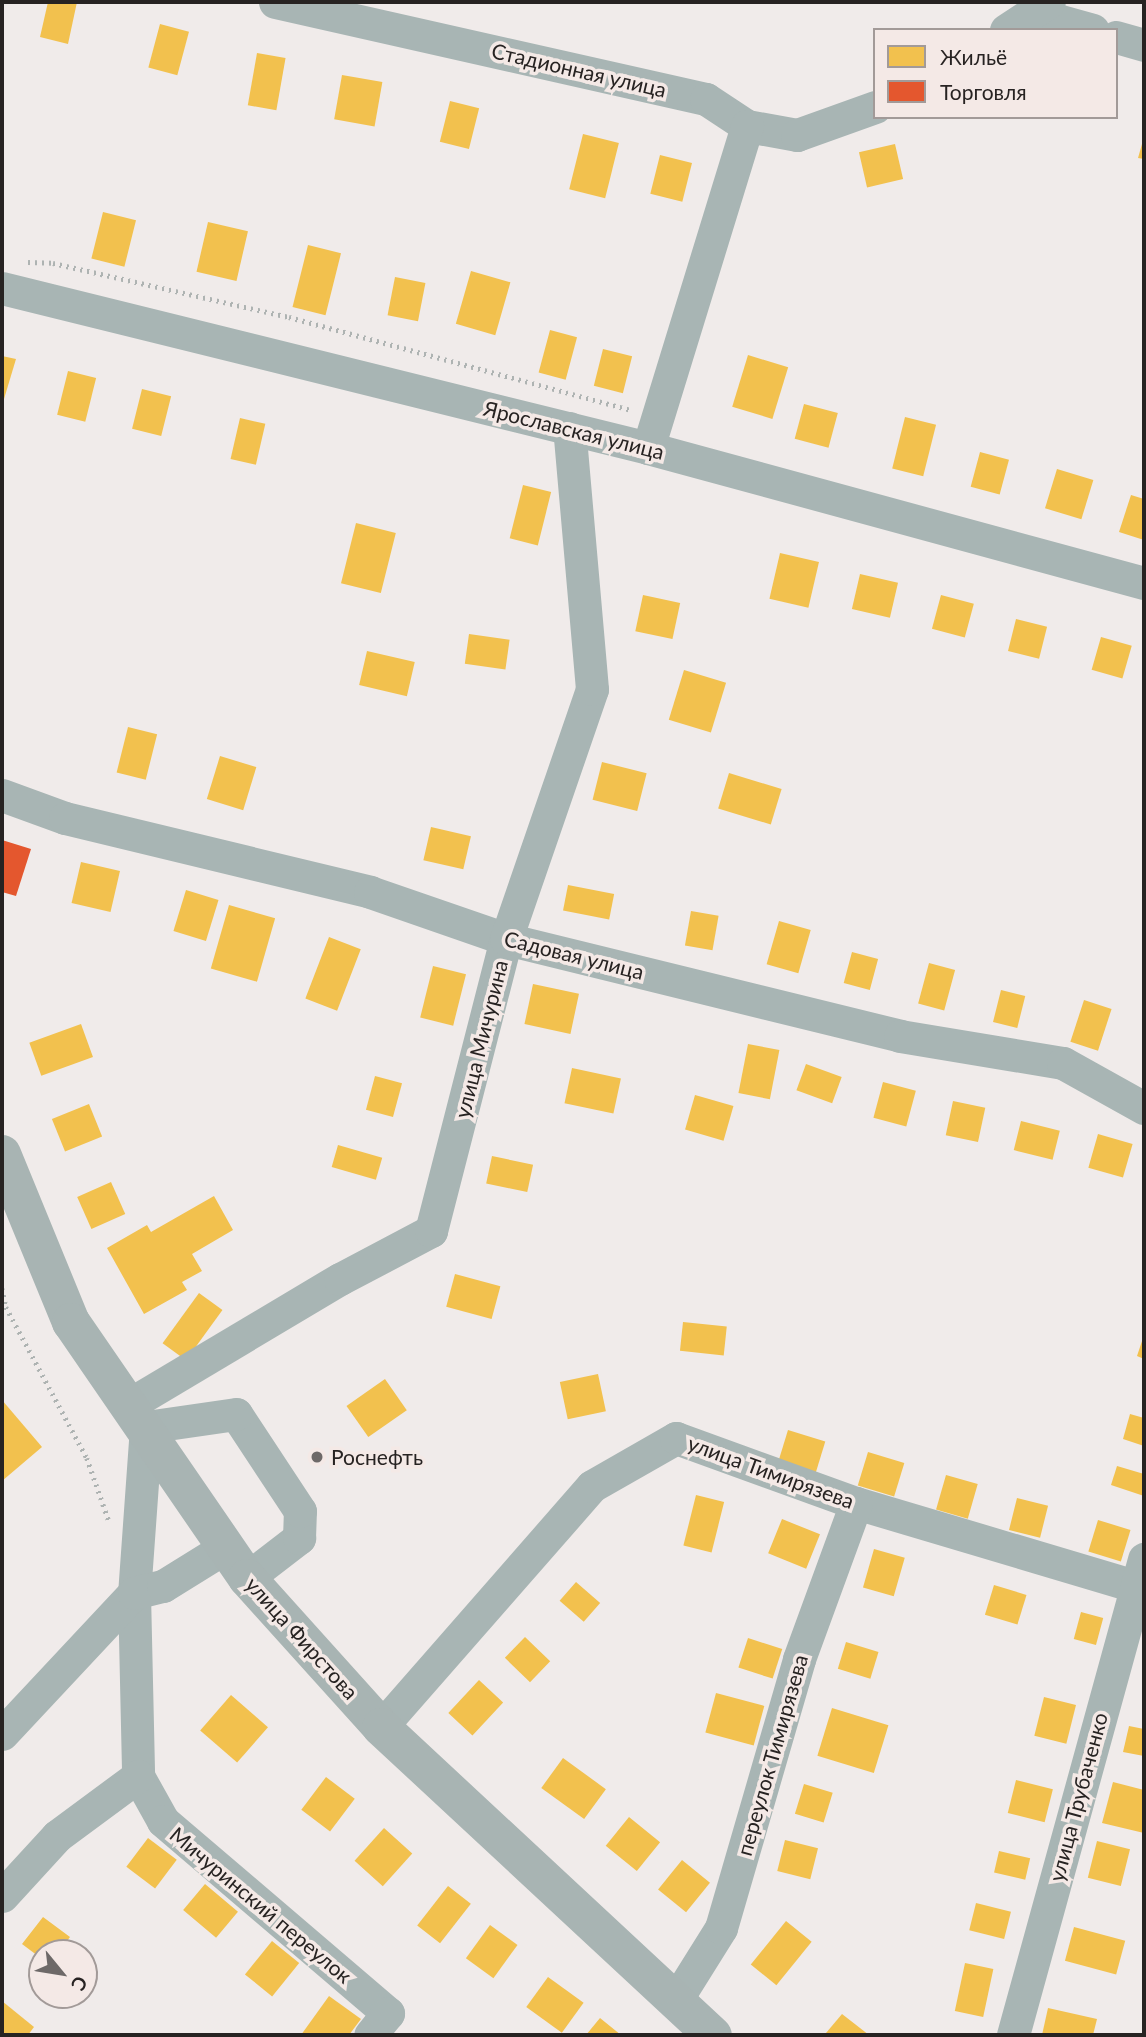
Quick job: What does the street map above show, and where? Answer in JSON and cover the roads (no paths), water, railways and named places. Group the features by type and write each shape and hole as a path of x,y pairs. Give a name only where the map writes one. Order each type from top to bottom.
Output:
{"main road":[{"name":"улица Фирстова","path":"2,1154 71,1322 247,1578 381,1727 676,2000 707,2033"}],"street":[{"name":"Стадионная улица","path":"275,2 706,99 747,126 796,135 873,108"},
{"path":"1029,15 1084,28"},
{"path":"1118,38 1144,45"},
{"path":"648,448 747,126"},
{"name":"Ярославская улица","path":"2,288 648,448 1144,583"},
{"name":"улица Мичурина","path":"138,1416 340,1279 431,1231 506,939 592,688 569,428"},
{"name":"Садовая улица","path":"2,795 65,818 370,892 506,939 900,1036 1063,1063 1144,1108"},
{"path":"138,1416 236,1415 243,1425 300,1511 299,1538 247,1578"},
{"name":"Мичуринский переулок","path":"138,1416 134,1593 138,1776 163,1821 388,2013 370,2035"},
{"name":"улица Тимирязева","path":"381,1727 592,1486 676,1438 856,1503 1141,1578"},
{"name":"переулок Тимирязева","path":"676,2000 722,1928 799,1659 856,1503"},
{"path":"2,1734 134,1593 163,1586 226,1547"},
{"name":"улица Трубаченко","path":"1013,2035 1141,1578"},
{"path":"2,1896 57,1836 138,1776"}],"place":[{"name":"Роснефть","path":"317,1457"}]}
